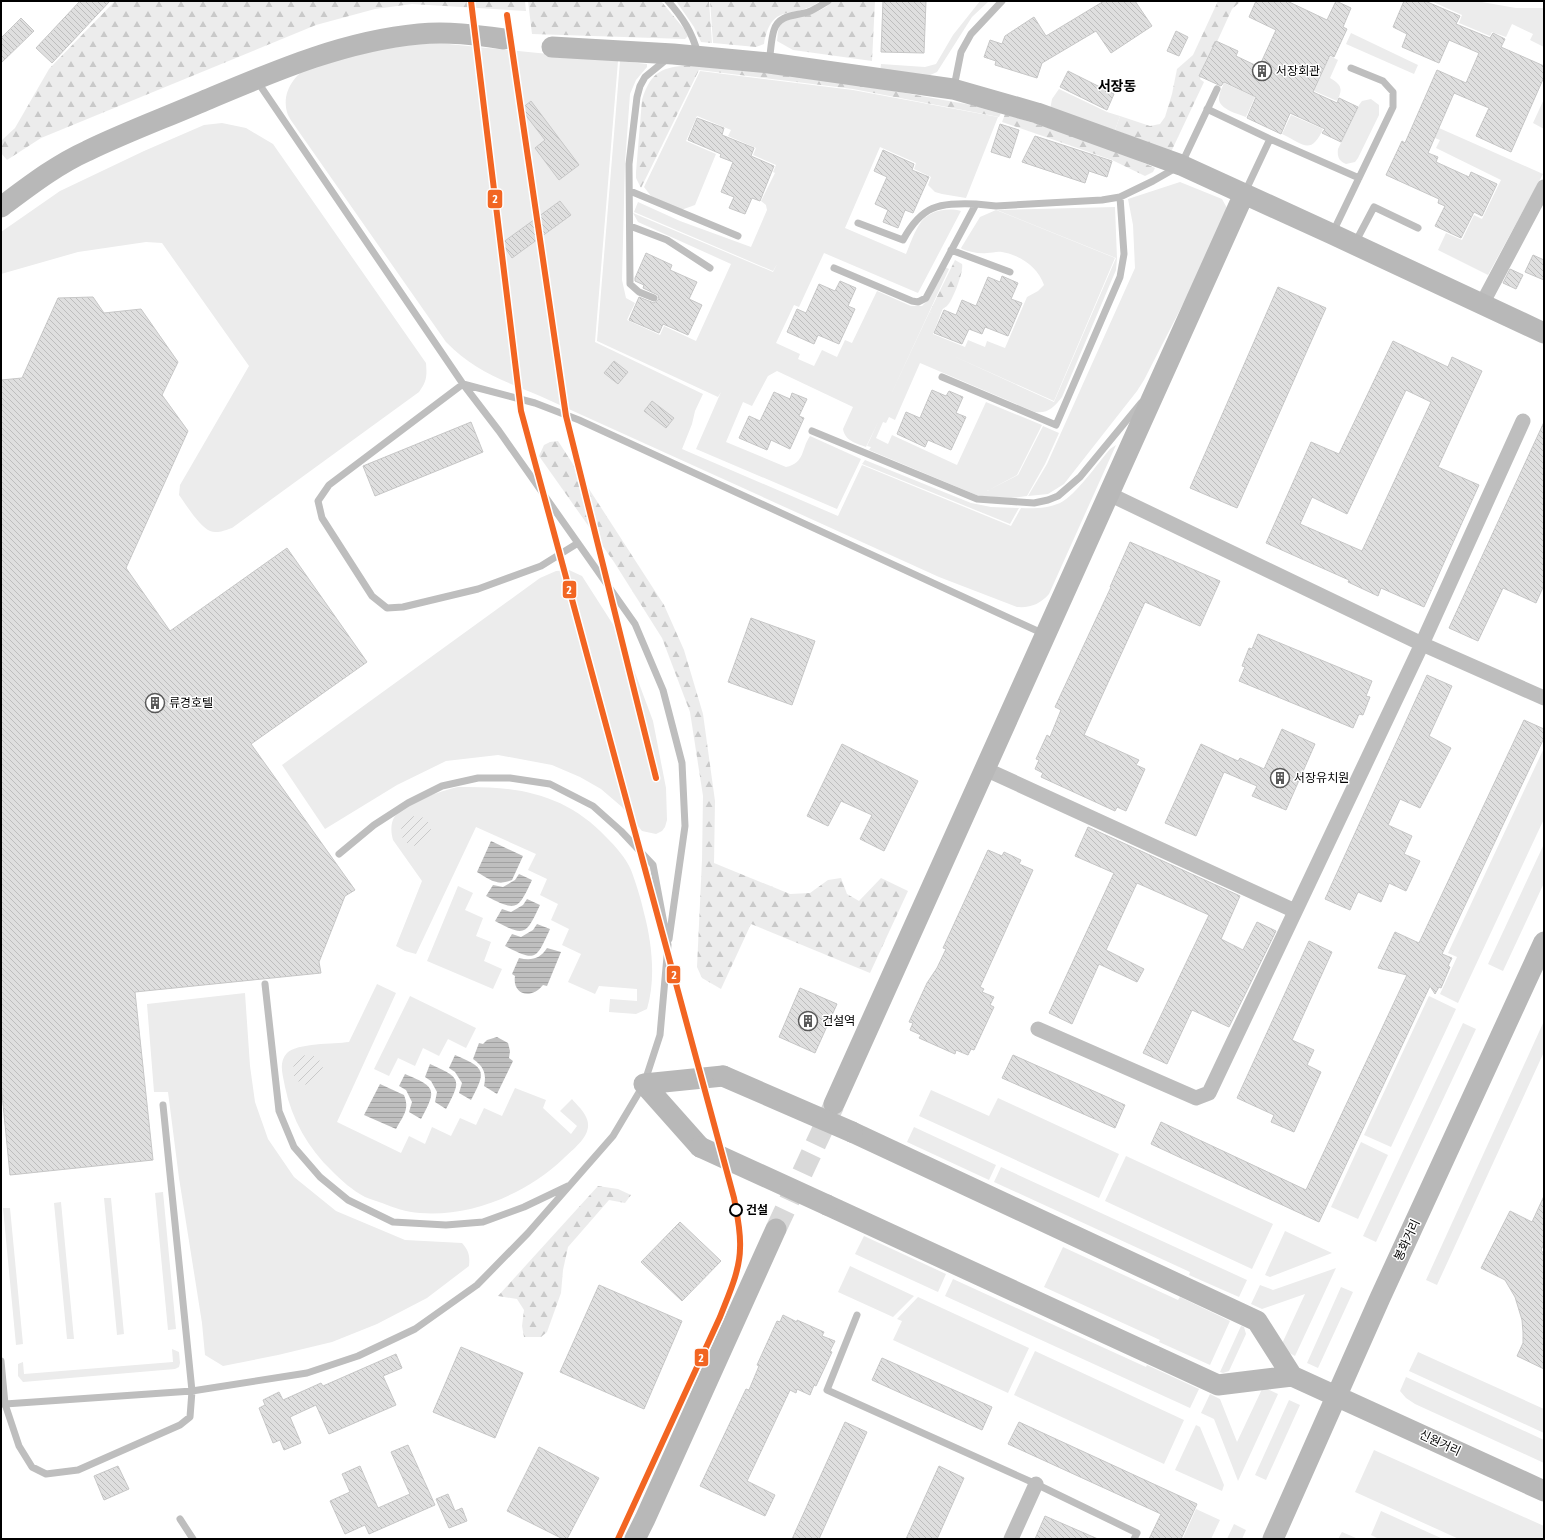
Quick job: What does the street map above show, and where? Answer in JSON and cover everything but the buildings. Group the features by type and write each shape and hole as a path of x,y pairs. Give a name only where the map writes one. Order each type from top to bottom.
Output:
{"street":[{"path":"1,207 47,174 86,151 255,79 329,52 371,41 420,34 459,34 504,39"},
{"path":"552,48 673,54 769,63 953,89 1037,113 1181,165 1544,333"},
{"path":"1482,304 1544,187"},
{"path":"834,1104 1244,194"},
{"path":"1038,1029 1196,1098 1209,1093 1422,644 1523,422"},
{"path":"1109,494 1422,644 1544,698"},
{"path":"985,770 1295,911"},
{"name":"봉화거리","path":"1273,1539 1336,1397 1544,942"},
{"path":"723,1076 852,1132 1257,1321 1292,1376 1218,1385 700,1147 644,1084 723,1076"},
{"path":"635,1539 776,1229"},
{"name":"신원거리","path":"1292,1376 1544,1491"},
{"path":"1011,1539 1036,1484"}],"lane":[{"path":"668,1 689,28 694,37 699,56"},
{"path":"769,63 774,29 778,22 783,18 818,8 828,1"},
{"path":"953,89 961,52 971,34 1002,1"},
{"path":"654,298 639,292 630,284 629,164 637,97 640,86 645,77 673,54"},
{"path":"1332,234 1393,107 1393,92 1383,80 1351,68"},
{"path":"3,1404 192,1391 307,1373 358,1356 415,1329 477,1285 528,1233 613,1136 644,1084 660,1035 668,945 685,826 682,763 663,690 635,624 499,431 463,384 255,79"},
{"path":"858,223 903,240 919,217 936,206 976,204 996,206 1102,200 1120,197 1181,165 1217,89"},
{"path":"1207,109 1270,139 1359,178"},
{"path":"1244,194 1270,139"},
{"path":"630,191 738,236"},
{"path":"942,377 1056,425 1120,277 1124,254 1120,197"},
{"path":"834,268 912,301 918,302 926,298 950,250 976,204"},
{"path":"1354,245 1374,207 1418,228"},
{"path":"630,226 667,240 710,268"},
{"path":"950,250 1010,272"},
{"path":"812,431 977,499 1034,503 1058,496 1080,477 1161,378"},
{"path":"463,384 329,485 318,501 322,518 372,596 388,608 403,607 478,589 541,566 578,543"},
{"path":"463,384 534,403 579,420 1045,635"},
{"path":"339,854 374,824 408,803 442,786 478,778 510,778 550,784 593,806 621,831 653,865 668,945"},
{"path":"264,984 278,1111 294,1147 320,1177 348,1200 394,1222 446,1225 483,1222 524,1207 570,1185"},
{"path":"1,1361 3,1404 19,1446 32,1467 46,1474 78,1470 180,1425 190,1417 192,1391 163,1105"},
{"path":"857,1316 827,1390 1036,1484 1137,1532 1134,1539"},
{"path":"180,1519 192,1539"}],"green space":[{"path":"115,1 525,1 526,11 412,4 375,9 316,25 41,138 7,160 1,153 1,141 15,128 49,69"},
{"path":"528,1 661,1 685,30 688,36 685,39 532,34"},
{"path":"676,1 709,1 712,43 701,42 694,27"},
{"path":"710,1 820,1 810,7 778,16 772,22 768,30 764,44 756,47 713,43"},
{"path":"832,1 875,1 872,61 793,50 777,41 778,29 783,22 820,10"},
{"path":"980,1 989,1 972,17 937,72 928,76 880,72 881,64 925,67 936,64 953,35"},
{"path":"1218,1 1241,1 1232,9 1200,79 1204,82 1171,152 1115,130 1120,116 1150,126 1160,124 1165,117 1172,94 1177,69 1193,55"},
{"path":"1431,1 1476,1 1516,8 1544,8 1544,47 1530,40 1533,34 1512,24 1506,37 1492,32 1490,36 1459,23 1462,15"},
{"path":"1351,33 1418,65 1414,74 1346,44"},
{"path":"419,41 618,61 595,342 703,394 695,411 692,424 682,449 838,516 862,465 1011,526 1021,508 1046,507 1060,503 1066,499 1080,486 1110,449 1116,445 1049,594 1035,605 1017,607 939,577 502,380 467,361 446,342 291,120 286,107 287,92 294,79 312,65"},
{"path":"1330,56 1338,60 1330,78 1339,85 1341,90 1337,101 1314,91"},
{"path":"620,61 647,64 647,67 636,80 630,94 625,163 622,280 626,298 635,303 627,320 660,335 664,326 696,341 731,264 638,222 633,213 773,272 777,264 773,271 634,212 638,202 680,221 751,247 767,210 766,205 761,201 775,173 773,172 776,165 753,155 756,148 728,136 731,130 697,116 686,141 716,154 695,205 681,210 651,196 644,187 700,71 853,90 998,117 966,198 935,192 928,185 931,177 914,169 916,163 880,147 845,228 906,254 917,228 922,220 927,216 943,210 961,211 918,293 824,253 799,307 794,305 776,343 800,354 798,359 814,366 822,350 837,357 845,340 852,343 877,291 911,306 922,306 930,298 945,267 949,269 887,403 929,313 943,308 933,334 965,347 968,340 985,347 987,341 1005,348 1027,297 1038,291 1044,285 1033,267 1022,259 1000,252 978,253 961,248 980,217 996,210 1115,258 1054,401 949,354 1054,402 1116,258 997,210 1115,207 1117,258 1116,270 1062,397 1053,407 1044,412 1035,412 920,363 895,420 889,417 886,423 883,422 876,438 888,444 892,435 957,465 986,402 1042,425 1017,475 987,491 1018,475 1043,426 1059,433 1045,464 1027,496 1011,498 979,496 869,450 871,447 867,446 879,420 866,447 855,443 846,436 843,429 853,407 777,371 768,376 752,406 743,402 726,442 786,467 792,465 800,459 810,436 861,459 837,509 696,449 721,392 718,397 597,341"},
{"path":"707,65 855,84 988,108 1001,113 999,117 853,89 699,70 641,188 636,178 636,172 642,100 646,90 649,83 659,72 672,67"},
{"path":"1224,83 1255,97 1246,117 1225,108 1220,102 1219,96"},
{"path":"1059,89 1107,112 1120,116 1115,130 1050,110 1052,99"},
{"path":"1371,99 1379,105 1379,115 1358,158 1355,162 1346,164 1339,158 1338,149 1359,105 1362,101"},
{"path":"1544,99 1544,129 1533,123"},
{"path":"1005,114 1108,147 1155,168 1153,172 1145,176 1112,160 1002,122"},
{"path":"1291,115 1323,129 1314,143 1310,145 1301,144 1282,134"},
{"path":"222,123 246,128 273,144 426,363 426,378 424,385 419,392 232,528 216,532 210,531 193,515 179,495 180,485 249,366 162,243 146,242 78,252 1,274 1,232 60,191 144,151 204,125"},
{"path":"1439,128 1543,174 1488,275 1438,250 1446,233 1462,240 1474,215 1482,219 1501,180 1436,148 1440,140 1435,138"},
{"path":"1180,182 1222,199 1227,208 1225,222 1137,391 1064,484 1048,494 1028,496 1047,464 1135,268 1133,225 1128,199"},
{"path":"955,260 962,264 962,268 958,285 952,298 947,306 939,311 929,313"},
{"path":"558,441 664,605 684,650 703,714 715,801 714,863 790,894 810,893 828,880 841,878 847,894 859,901 881,878 908,891 870,973 751,924 721,989 702,978 697,967 702,860 703,796 690,712 662,638 614,562 539,456 544,445 550,442"},
{"path":"865,460 971,503 991,507 1019,508 1010,524 862,464"},
{"path":"569,570 582,576 614,626 634,670 653,721 666,788 667,820 662,831 656,834 642,831 622,807 601,789 580,777 552,765 498,755 446,761 397,785 325,829 282,765 540,578 556,571"},
{"path":"1544,748 1544,819 1458,1003 1440,994 1457,957 1448,953"},
{"path":"458,787 500,788 520,791 538,795 557,802 574,811 591,823 617,849 626,861 633,875 647,925 651,949 652,973 650,997 647,1009 636,1014 609,1012 610,999 637,1001 637,989 599,986 595,994 568,982 581,954 562,945 569,929 551,920 558,904 540,895 547,879 528,870 536,854 476,827 416,954 405,951 396,946 422,881 393,840 391,828 393,819 400,811 415,802 433,794"},
{"path":"416,816 427,820 431,831 427,842 416,846 405,842 401,831 405,820"},
{"path":"1544,844 1544,883 1503,971 1488,964"},
{"path":"458,886 473,893 465,910 483,918 476,936 491,942 484,961 502,969 493,989 427,961"},
{"path":"377,984 396,993 337,1122 401,1153 409,1136 425,1144 432,1127 451,1136 460,1118 476,1125 484,1108 502,1116 515,1088 546,1100 543,1108 571,1134 577,1126 560,1111 572,1099 584,1113 588,1122 588,1128 583,1139 548,1172 532,1183 497,1201 478,1207 439,1213 405,1211 365,1197 351,1188 323,1162 302,1133 288,1099 282,1074 282,1065 284,1057 287,1053 299,1047 316,1044 349,1042"},
{"path":"245,993 250,1066 255,1102 268,1139 294,1177 336,1211 405,1240 462,1243 468,1251 469,1266 427,1298 377,1324 332,1342 223,1366 205,1355 202,1323 179,1178 168,1092 154,1092 147,1004"},
{"path":"410,996 476,1028 466,1048 448,1039 439,1056 423,1048 415,1066 398,1058 389,1076 374,1069"},
{"path":"1429,996 1456,1009 1391,1147 1364,1135"},
{"path":"1544,1021 1544,1052 1437,1285 1426,1280"},
{"path":"1463,1023 1476,1029 1376,1242 1363,1236"},
{"path":"308,1055 319,1059 323,1070 319,1081 308,1085 297,1081 293,1070 297,1059"},
{"path":"931,1090 989,1116 998,1098 1119,1154 1099,1198 919,1116"},
{"path":"914,1127 996,1165 989,1180 907,1142"},
{"path":"1361,1142 1388,1155 1358,1219 1331,1207"},
{"path":"1126,1156 1273,1224 1252,1269 1105,1201"},
{"path":"1001,1167 1247,1280 1239,1297 1189,1275 1190,1272 994,1182"},
{"path":"598,1186 618,1189 631,1195 625,1203 609,1200 568,1247 563,1270 561,1293 547,1332 541,1337 524,1337 522,1326 524,1310 517,1299 498,1296"},
{"path":"163,1192 176,1329 168,1330 155,1193"},
{"path":"104,1198 111,1198 124,1334 117,1335"},
{"path":"61,1202 74,1339 67,1339 54,1203"},
{"path":"3,1208 10,1208 23,1344 16,1345"},
{"path":"1285,1231 1332,1253 1270,1277 1265,1275"},
{"path":"864,1236 946,1274 938,1292 855,1254"},
{"path":"1063,1247 1178,1300 1180,1297 1230,1321 1210,1365 1159,1342 1160,1340 1044,1287"},
{"path":"850,1266 914,1296 893,1317 838,1292"},
{"path":"1336,1268 1295,1356 1280,1348 1305,1294 1262,1309 1251,1304 1260,1285 1273,1290"},
{"path":"953,1279 1146,1367 1147,1365 1199,1389 1190,1408 945,1296"},
{"path":"1341,1287 1353,1292 1318,1368 1307,1363"},
{"path":"918,1297 1029,1348 1008,1393 893,1340 902,1321 897,1319"},
{"path":"1241,1326 1244,1327 1246,1334 1229,1371 1223,1373 1220,1372"},
{"path":"172,1349 179,1352 180,1363 179,1367 175,1369 23,1382 18,1376 18,1364 23,1362 24,1374 173,1362"},
{"path":"1035,1351 1184,1420 1164,1464 1014,1395"},
{"path":"1418,1352 1544,1409 1544,1433 1409,1371"},
{"path":"1406,1377 1544,1440 1544,1463 1415,1404 1406,1398 1400,1391"},
{"path":"1263,1387 1278,1394 1238,1481 1214,1419 1201,1413 1210,1394 1220,1399 1237,1442"},
{"path":"1289,1400 1300,1405 1266,1480 1255,1475"},
{"path":"1196,1425 1200,1427 1224,1485 1222,1491 1175,1470"},
{"path":"1374,1450 1544,1526 1544,1539 1459,1539 1355,1492"},
{"path":"1196,1509 1220,1520 1211,1539 1183,1538"},
{"path":"1381,1511 1443,1539 1379,1539 1371,1535"},
{"path":"1234,1524 1246,1530 1242,1539 1227,1539"},
{"path":"1342,1532 1356,1538 1338,1539"}],"shaded area":[{"path":"491,841 523,856 512,880 507,882 498,882 490,880 477,872"},
{"path":"519,874 532,880 523,897 515,905 510,906 486,896 493,885 503,887 515,880"},
{"path":"527,899 540,905 528,927 524,930 519,931 495,921 502,909 511,912 523,905"},
{"path":"537,924 550,929 538,952 534,955 529,956 505,946 512,934 521,937 533,930"},
{"path":"547,948 561,952 547,986 543,985 533,993 528,994 519,991 516,988 515,976 512,974 519,958 531,959 538,957"},
{"path":"497,1037 508,1043 510,1051 509,1058 513,1061 497,1094 484,1086 485,1077 482,1067 473,1059 479,1043 483,1044 487,1040"},
{"path":"455,1055 472,1063 480,1071 481,1076 471,1100 459,1093 462,1083 455,1072 449,1068"},
{"path":"430,1064 453,1076 456,1080 455,1091 446,1109 435,1102 437,1092 431,1081 425,1077"},
{"path":"405,1074 423,1082 431,1090 430,1101 421,1119 409,1112 412,1102 406,1090 399,1086"},
{"path":"380,1084 404,1095 406,1100 405,1113 396,1129 364,1115"}],"tunnel":[{"path":"776,1229 834,1105"}],"transit line":[{"name":"2","path":"471,1 521,411 734,1198 739,1229 740,1248 738,1266 720,1317 618,1539"},
{"name":"2","path":"507,15 566,416 656,778"}],"place":[{"name":"서장회관","path":"1262,71"},
{"name":"류경호텔","path":"155,703"},
{"name":"서장유치원","path":"1280,778"},
{"name":"건설역","path":"808,1021"},
{"name":"건설","path":"736,1210"}],"district":[{"name":"서장동","path":"1117,86"}]}
